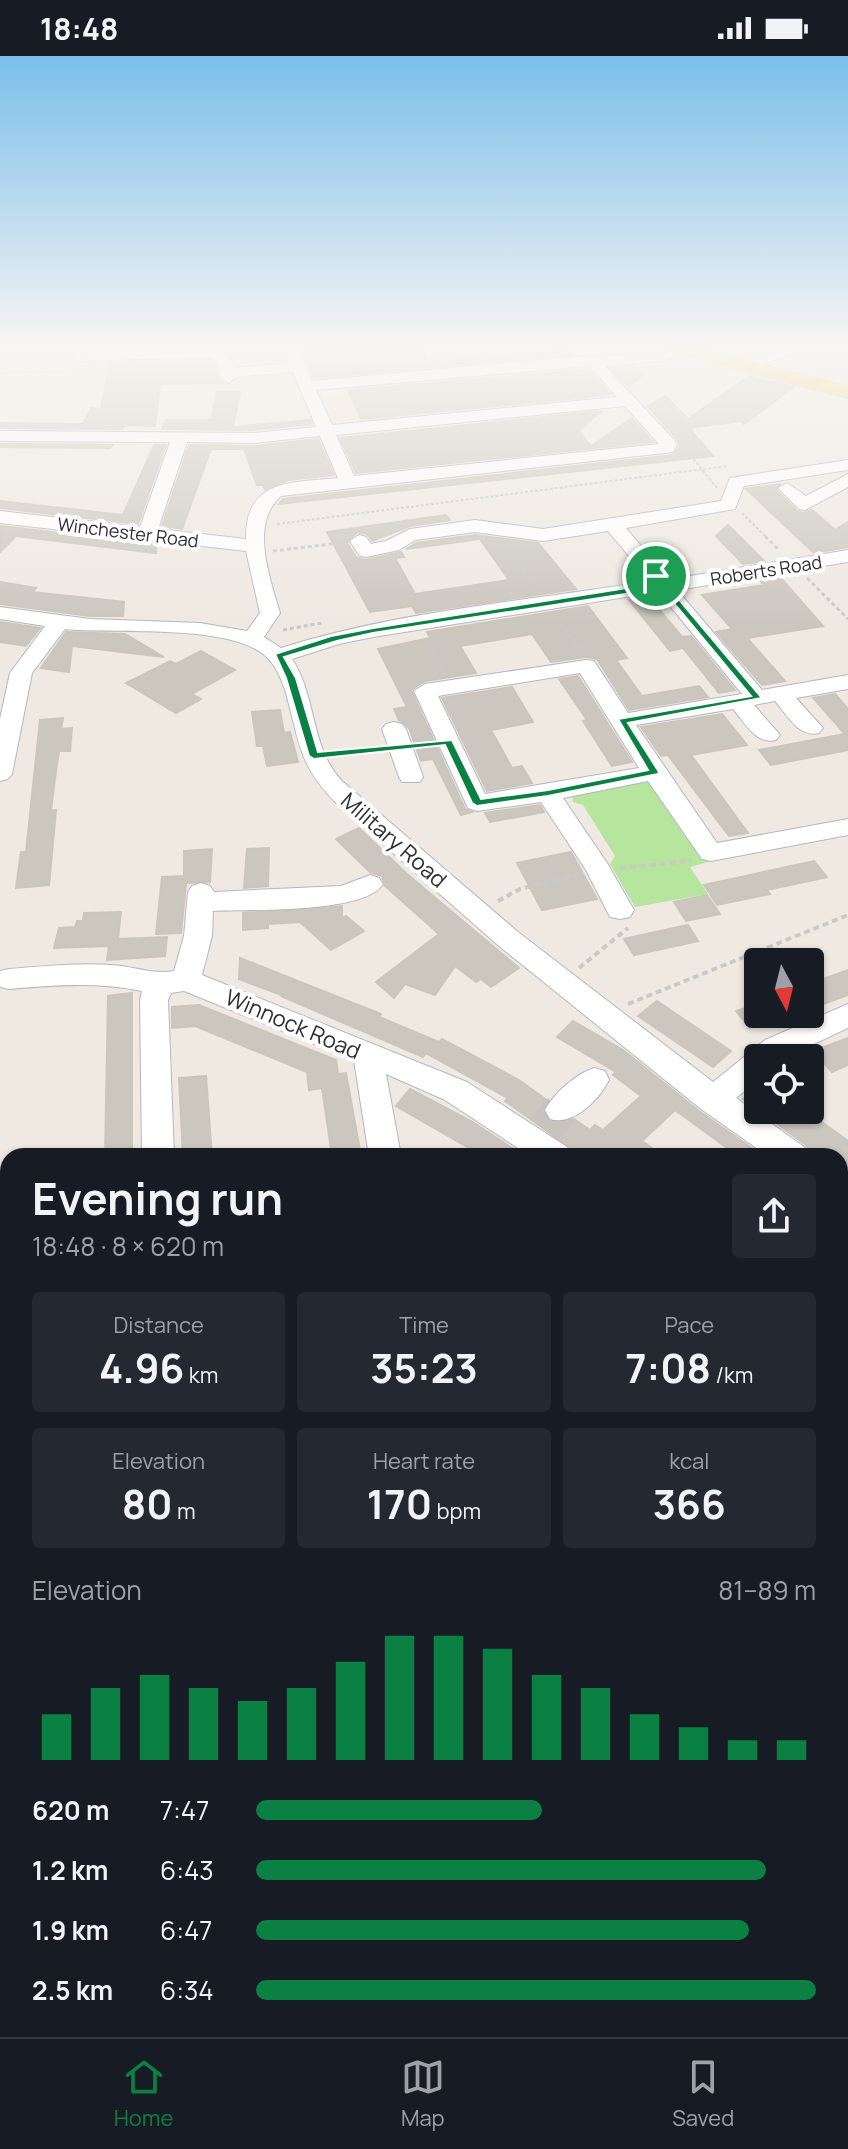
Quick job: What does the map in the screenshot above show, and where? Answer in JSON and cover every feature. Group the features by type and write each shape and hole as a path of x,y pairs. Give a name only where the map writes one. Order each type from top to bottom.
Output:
{"street":[{"path":"147,533 180,437"},
{"path":"213,437 260,437"},
{"path":"329,437 348,482"},
{"path":"252,639 270,613 261,585 256,542 257,512 273,493 348,482 667,448 669,445 662,437"},
{"path":"359,541 366,551 392,546 410,535 475,526 494,526 543,535 613,525 729,505 736,482 847,470"},
{"path":"787,488 805,505 847,470"},
{"name":"Winchester Road","path":"0,517 256,542"},
{"path":"613,525 650,577 655,594 677,589 759,697 811,728"},
{"name":"Roberts Road","path":"677,589 848,556"},
{"path":"0,613 59,622 192,629 252,639 278,656 321,642 650,577"},
{"path":"0,774 21,673 59,622"},
{"name":"Military Road","path":"278,656 291,678 322,774 346,799 558,982 712,1100 781,1148"},
{"path":"654,772 477,803 425,691 586,666 711,853 848,827"},
{"path":"622,721 848,682"},
{"path":"759,697 768,735"},
{"path":"411,777 399,741 449,742"},
{"path":"548,793 598,869 625,918"},
{"path":"158,1148 154,1000 172,982 198,936 200,897 344,895 370,884"},
{"name":"Winnock Road","path":"9,979 67,974 115,975 172,982 286,1019 548,1134"},
{"path":"785,1044 848,1015"},
{"path":"368,1056 384,1148"},
{"path":"712,1100 744,1074"},
{"path":"548,1134 594,1080"}],"path":[{"path":"256,542 703,469 729,505 736,508 848,619"},
{"path":"494,526 540,597 591,664 586,666"},
{"path":"256,542 359,541"},
{"path":"425,635 453,686"},
{"path":"314,756 399,741"},
{"path":"601,1015 848,915"},
{"path":"558,982 595,958 625,918"}],"green space":[{"path":"638,777 657,782 711,861 690,867 708,894 635,907 610,864 615,856 583,805 573,802 572,795"}],"building":[{"path":"584,437 591,446 604,437 649,437 653,442 356,473 340,438"},
{"path":"676,437 697,437 713,456 279,504 283,499 673,455 680,446"},
{"path":"318,439 334,475 288,480 265,490 263,485 257,485 244,449 211,449 182,529 162,526 189,445 254,446"},
{"path":"0,444 113,445 110,448 92,448 0,447"},
{"path":"154,445 166,445 138,524 0,508 0,501 123,515"},
{"path":"780,484 776,490 797,511 804,513 812,510 835,530 848,522 848,547 814,553 746,489"},
{"path":"446,515 450,520 410,526 372,541 367,534 357,532 347,543 356,557 365,560 401,552 404,557 395,558 415,594 509,580 480,539 406,549 416,543 475,535 538,543 576,589 416,613 412,606 370,612 327,532"},
{"path":"728,525 764,561 743,564 716,536"},
{"path":"0,526 156,544 156,553 16,536 0,552"},
{"path":"779,576 823,626 747,638 785,681 762,685 716,632 732,629 702,595 764,585 759,580"},
{"path":"0,582 36,588 32,592 124,602 123,616 90,616 0,604"},
{"path":"648,596 682,637 691,636 735,690 719,693 683,648 670,651 629,600"},
{"path":"588,606 627,658 616,660 642,696 699,686 708,697 629,710 597,659 586,657 551,662 532,634 460,646 476,673 425,681 411,690 465,809 472,812 461,815 433,759 421,761 409,728 399,720 394,709 407,707 378,649 430,638 427,632"},
{"path":"0,622 40,628 26,646 0,642"},
{"path":"66,632 125,634 164,657 72,646 69,672 41,668"},
{"path":"201,651 235,670 192,694 201,699 176,713 126,683 170,661 176,664"},
{"path":"578,676 632,762 612,766 583,721 587,720 559,679"},
{"path":"512,687 533,722 491,730 512,768 522,766 532,783 487,791 442,698"},
{"path":"835,694 848,709 848,750 771,765 759,750 845,734 813,698"},
{"path":"280,710 284,733 290,732 298,762 267,766 263,746 257,746 252,712"},
{"path":"722,714 747,745 691,755 748,833 729,836 668,755 661,756 641,727"},
{"path":"63,718 61,729 72,728 70,751 59,751 55,778 51,811 56,810 49,885 16,888 21,852 26,852 40,720"},
{"path":"540,805 544,812 490,822 485,813"},
{"path":"359,828 407,874 519,968 491,987 481,979 476,982 455,966 435,995 405,984 394,998 376,982 439,934 385,886 382,876 370,872 336,839"},
{"path":"269,848 268,886 244,888 247,849"},
{"path":"212,849 210,882 186,883 181,933 156,934 162,877 184,876 184,851"},
{"path":"571,852 597,899 542,910 517,863"},
{"path":"814,861 827,877 767,890 770,894 717,905 704,885"},
{"path":"707,895 720,914 686,921 674,902"},
{"path":"342,906 342,918 346,916 364,931 331,950 300,922 268,924 268,928 243,930 243,913"},
{"path":"121,912 118,939 167,937 165,956 107,960 109,946 54,948 59,928 75,927 77,921 83,921 84,913"},
{"path":"688,925 698,941 634,955 624,939"},
{"path":"240,958 381,1014 379,1017 439,1042 442,1039 519,1080 548,1101 542,1111 550,1122 574,1119 590,1130 595,1125 603,1130 641,1096 613,1075 616,1072 557,1037 573,1021 623,1050 699,1111 752,1148 727,1148 675,1110 642,1141 652,1148 571,1148 505,1101 508,1098 426,1053 423,1057 239,979"},
{"path":"848,970 848,995 824,1004 824,979"},
{"path":"132,993 132,1148 105,1148 108,996"},
{"path":"657,1001 731,1051 713,1067 638,1016"},
{"path":"199,1005 336,1060 338,1074 346,1073 360,1148 331,1148 322,1088 309,1090 307,1072 195,1026 172,1028 172,1007"},
{"path":"744,1008 744,1021 736,1011"},
{"path":"848,1038 848,1065 832,1072 824,1063 824,1047"},
{"path":"206,1076 211,1148 183,1148 179,1078"},
{"path":"410,1089 471,1121 512,1148 469,1148 396,1106"},
{"path":"777,1124 824,1124 848,1141 848,1148 808,1148"}],"tunnel":[{"path":"544,1129 561,1110"}],"route":[{"path":"656,576 684,583 683,590 671,595 757,698 622,721 654,772 477,803 449,742 314,756 291,678 278,656 335,638 645,588 643,584 656,576"}]}
